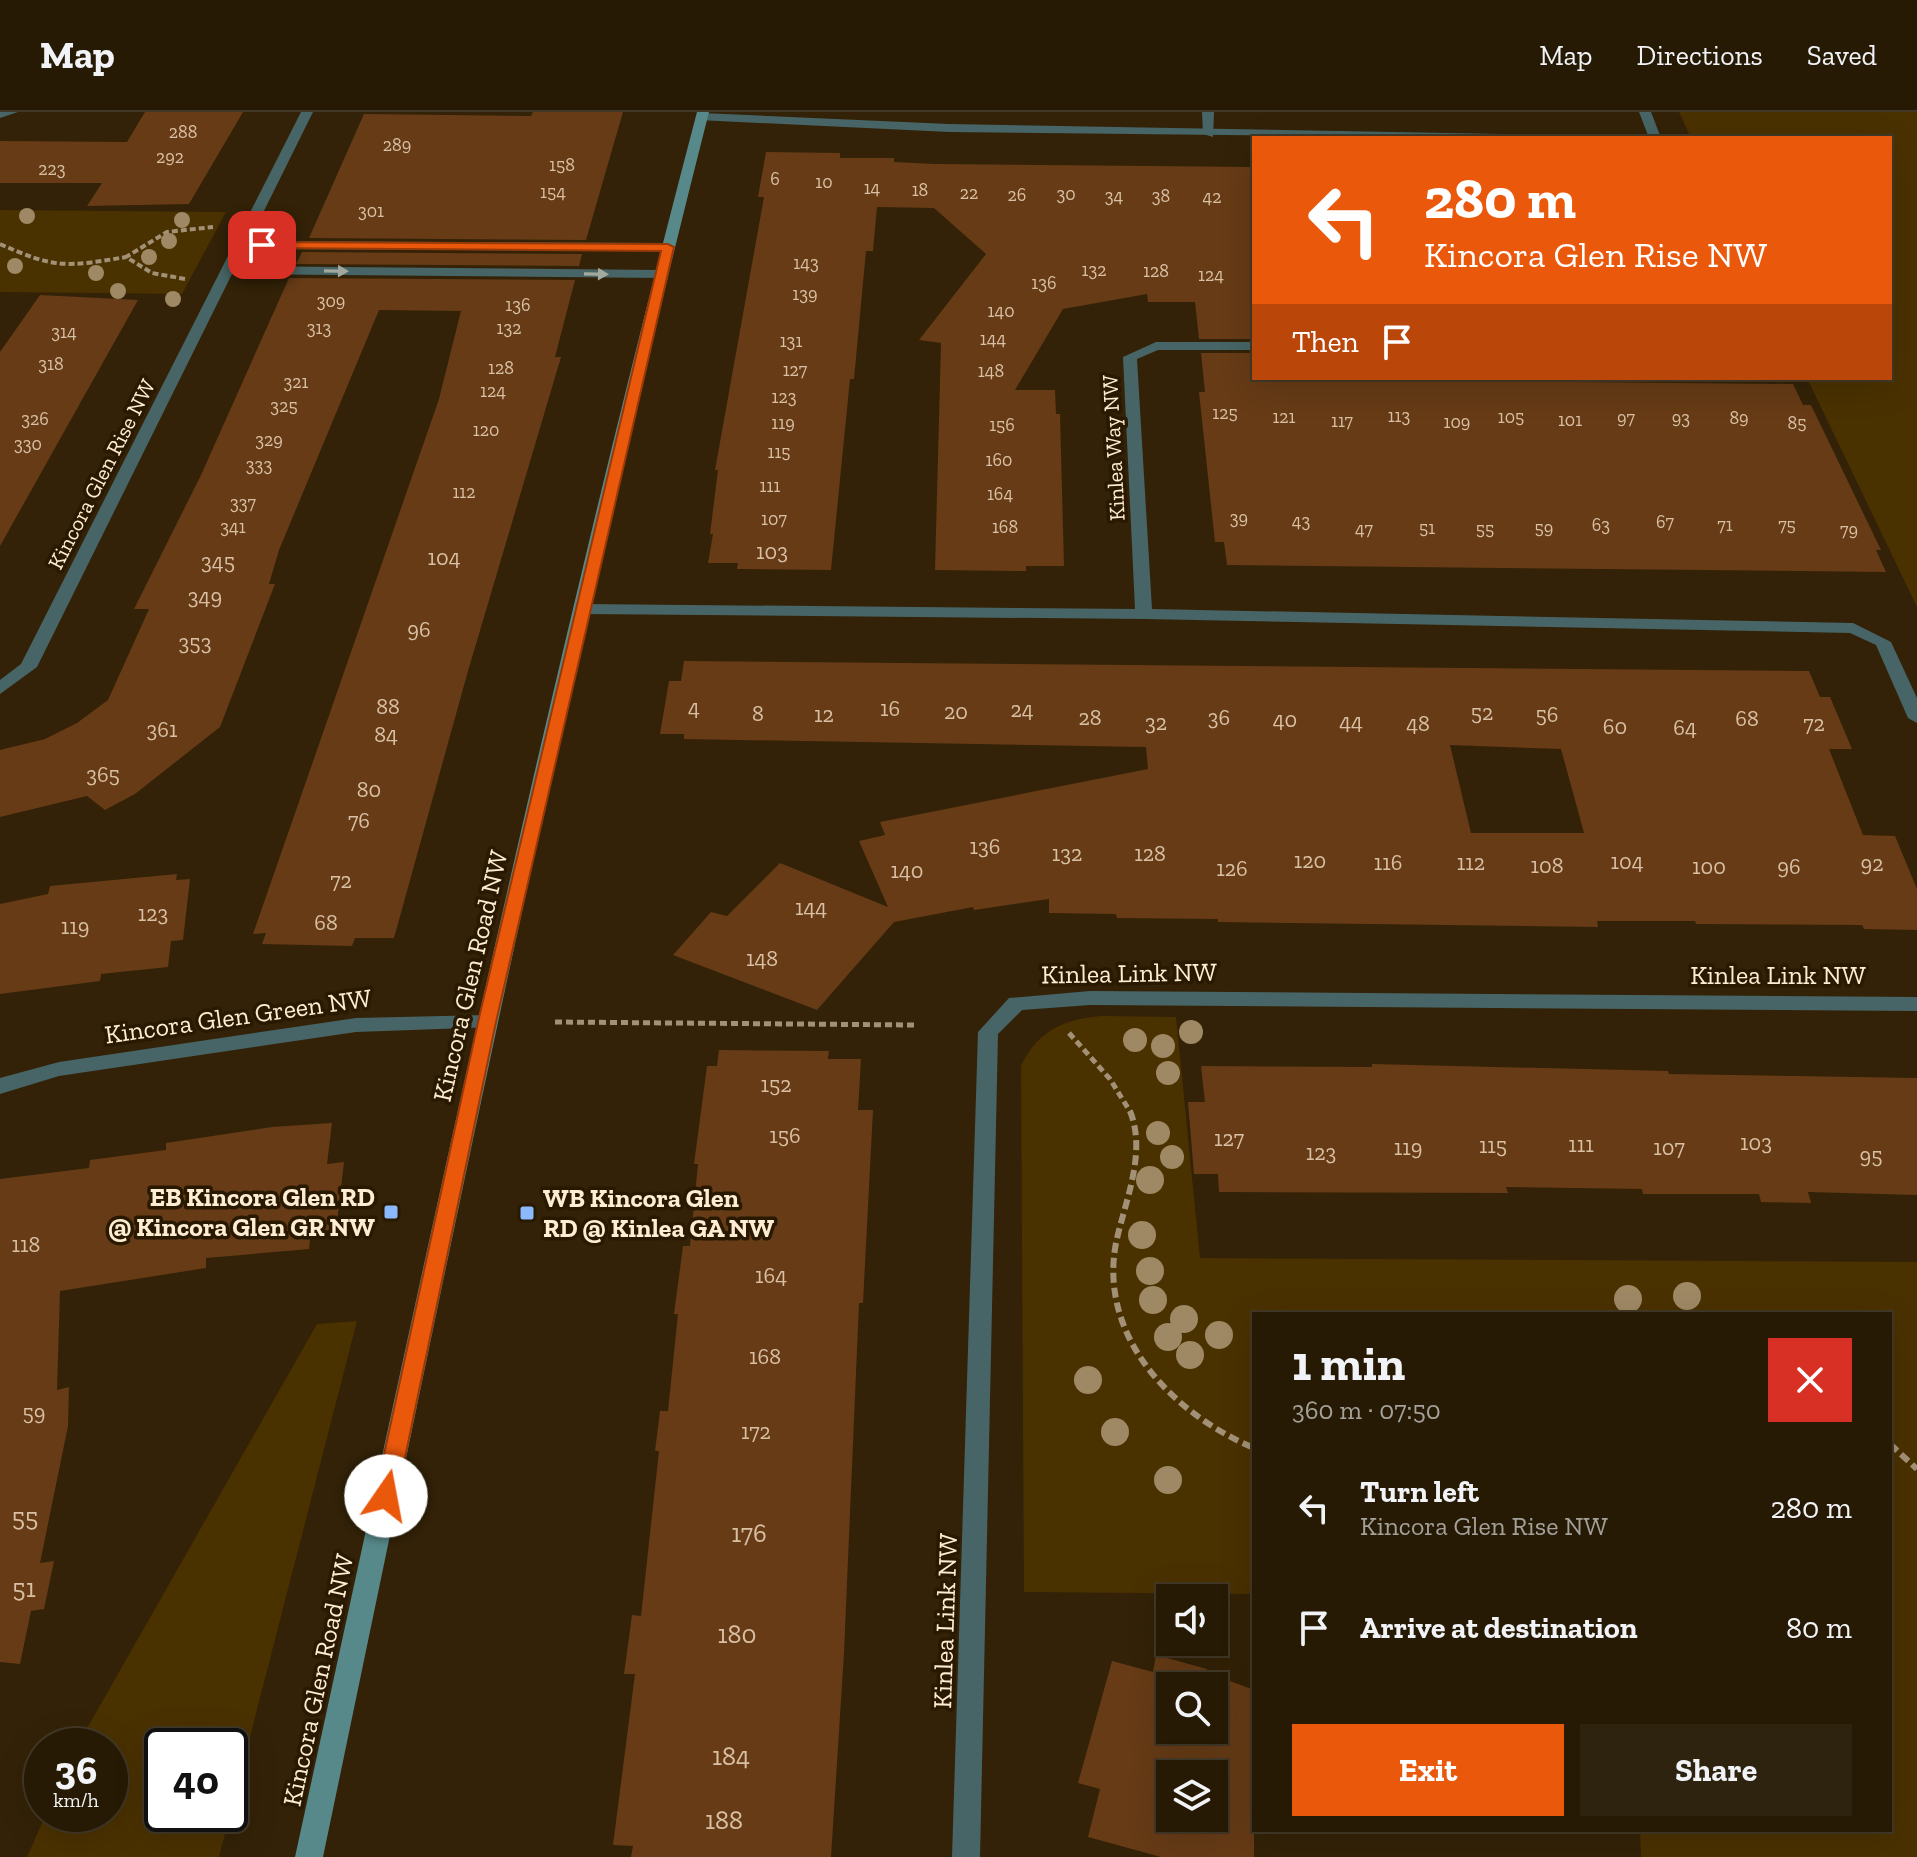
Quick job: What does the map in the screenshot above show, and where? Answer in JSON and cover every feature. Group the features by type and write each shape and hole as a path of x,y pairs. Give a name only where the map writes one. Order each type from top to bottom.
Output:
{"street":[{"path":"0,114 12,112"},
{"name":"Kincora Glen Rise NW","path":"0,689 28,667 307,112"},
{"path":"1208,112 1209,134"},
{"path":"1645,112 1654,136"},
{"path":"702,114 949,128 1355,136"},
{"name":"Kincora Glen Road NW","path":"309,1857 487,1022 661,274 702,114"},
{"path":"241,245 668,247"},
{"path":"230,270 661,274"},
{"name":"Kinlea Way NW","path":"1144,614 1130,357 1156,346 1252,346"},
{"path":"583,609 1144,614 1853,628 1883,642 1917,718"},
{"name":"Kinlea Link NW","path":"966,1857 988,1032 1016,1003 1090,998 1917,1004"},
{"name":"Kincora Glen Green NW","path":"0,1086 59,1069 356,1025 487,1022"}],"path":[{"path":"0,244 45,264 69,267 126,257 167,232 218,227"},
{"path":"126,257 152,273 190,280"},
{"path":"555,1022 915,1025"},
{"path":"1063,1026 1127,1102 1136,1133 1112,1282 1123,1327 1150,1373 1187,1412 1213,1429 1252,1447"},
{"path":"1892,1446 1917,1469"}],"shaded area":[{"path":"1679,112 1917,112 1917,607 1808,380 1892,380 1892,136 1690,136"},
{"path":"0,210 226,212 182,294 0,292"},
{"path":"1102,1016 1176,1017 1200,1258 1917,1262 1917,1857 1641,1857 1640,1832 1892,1832 1892,1312 1252,1312 1252,1594 1228,1594 1228,1584 1156,1584 1156,1593 1024,1592 1021,1066 1035,1043 1064,1024"},
{"path":"357,1321 248,1744 248,1728 144,1728 144,1832 225,1832 219,1857 27,1857 38,1832 128,1832 128,1728 87,1728 317,1324"}],"building":[{"path":"145,112 243,112 189,204 87,206 102,183 0,183 0,141 127,142"},
{"path":"533,112 623,112 586,240 309,238 364,114 531,116"},
{"path":"766,152 840,153 840,158 894,158 894,162 935,164 1252,167 1252,339 1199,339 1195,302 1148,302 1147,294 1063,309 1015,390 1055,390 1056,414 1060,414 1064,566 1026,566 1026,571 935,570 941,343 919,340 986,254 934,208 877,207 873,251 866,251 831,570 737,569 738,563 708,563 718,470 715,470 764,197 758,197"},
{"path":"302,252 582,254 579,266 296,264"},
{"path":"289,278 575,280 555,357 561,357 468,671 394,938 355,938 352,946 262,944 266,933 253,934 439,399 461,311 379,310 279,550 269,584 275,584 220,727 135,794 105,810 87,796 0,817 0,750 45,739 77,723 108,700 149,609 134,609 201,475"},
{"path":"40,295 138,300 0,546 0,352"},
{"path":"1201,353 1252,353 1252,380 1793,384 1803,405 1811,405 1881,550 1876,550 1886,572 1227,565 1224,542 1215,542 1199,392 1205,392"},
{"path":"684,661 1809,671 1820,697 1830,697 1852,749 1829,749 1863,835 1895,836 1917,889 1917,930 1864,929 1862,925 1696,924 1695,921 1597,921 1598,927 1218,922 1218,919 1117,918 1116,914 1049,913 1049,899 974,910 973,907 894,922 817,1010 673,955 711,912 727,916 780,863 888,907 859,841 885,835 880,822 1148,769 1146,747 684,739 684,734 660,734 669,681 681,681","holes":["1450,745 1561,749 1584,833 1471,833"]},
{"path":"177,874 176,880 190,879 183,940 171,941 168,967 101,974 100,981 0,994 0,904 48,894 50,886"},
{"path":"719,1050 829,1051 828,1059 861,1059 858,1110 873,1110 863,1303 859,1303 844,1653 831,1857 631,1857 633,1846 613,1845 635,1674 624,1674 632,1615 641,1616 659,1451 655,1451 660,1411 668,1411 678,1314 674,1314 683,1246 690,1246 698,1164 694,1164 707,1066 717,1066"},
{"path":"1372,1064 1917,1078 1917,1195 1808,1192 1811,1203 1761,1202 1759,1194 1643,1194 1642,1189 1506,1187 1508,1193 1219,1192 1218,1174 1194,1174 1188,1102 1205,1102 1201,1066 1372,1067"},
{"path":"332,1123 327,1164 344,1162 336,1230 311,1232 309,1249 206,1258 206,1268 60,1291 57,1390 69,1387 68,1426 40,1563 54,1561 44,1609 31,1611 20,1664 0,1662 0,1179 89,1168 90,1160 166,1150 166,1143 272,1127"},
{"path":"1156,1655 1207,1669 1206,1672 1156,1672 1156,1744 1228,1744 1228,1680 1252,1689 1254,1857 1161,1857 1088,1837 1100,1789 1078,1783 1112,1661 1153,1672"}],"place":[{"name":"EB Kincora Glen RD @ Kincora Glen GR NW","path":"391,1212"},
{"name":"WB Kincora Glen RD @ Kinlea GA NW","path":"527,1213"}],"route":[{"path":"262,245 668,247 487,1022 386,1496"}]}
